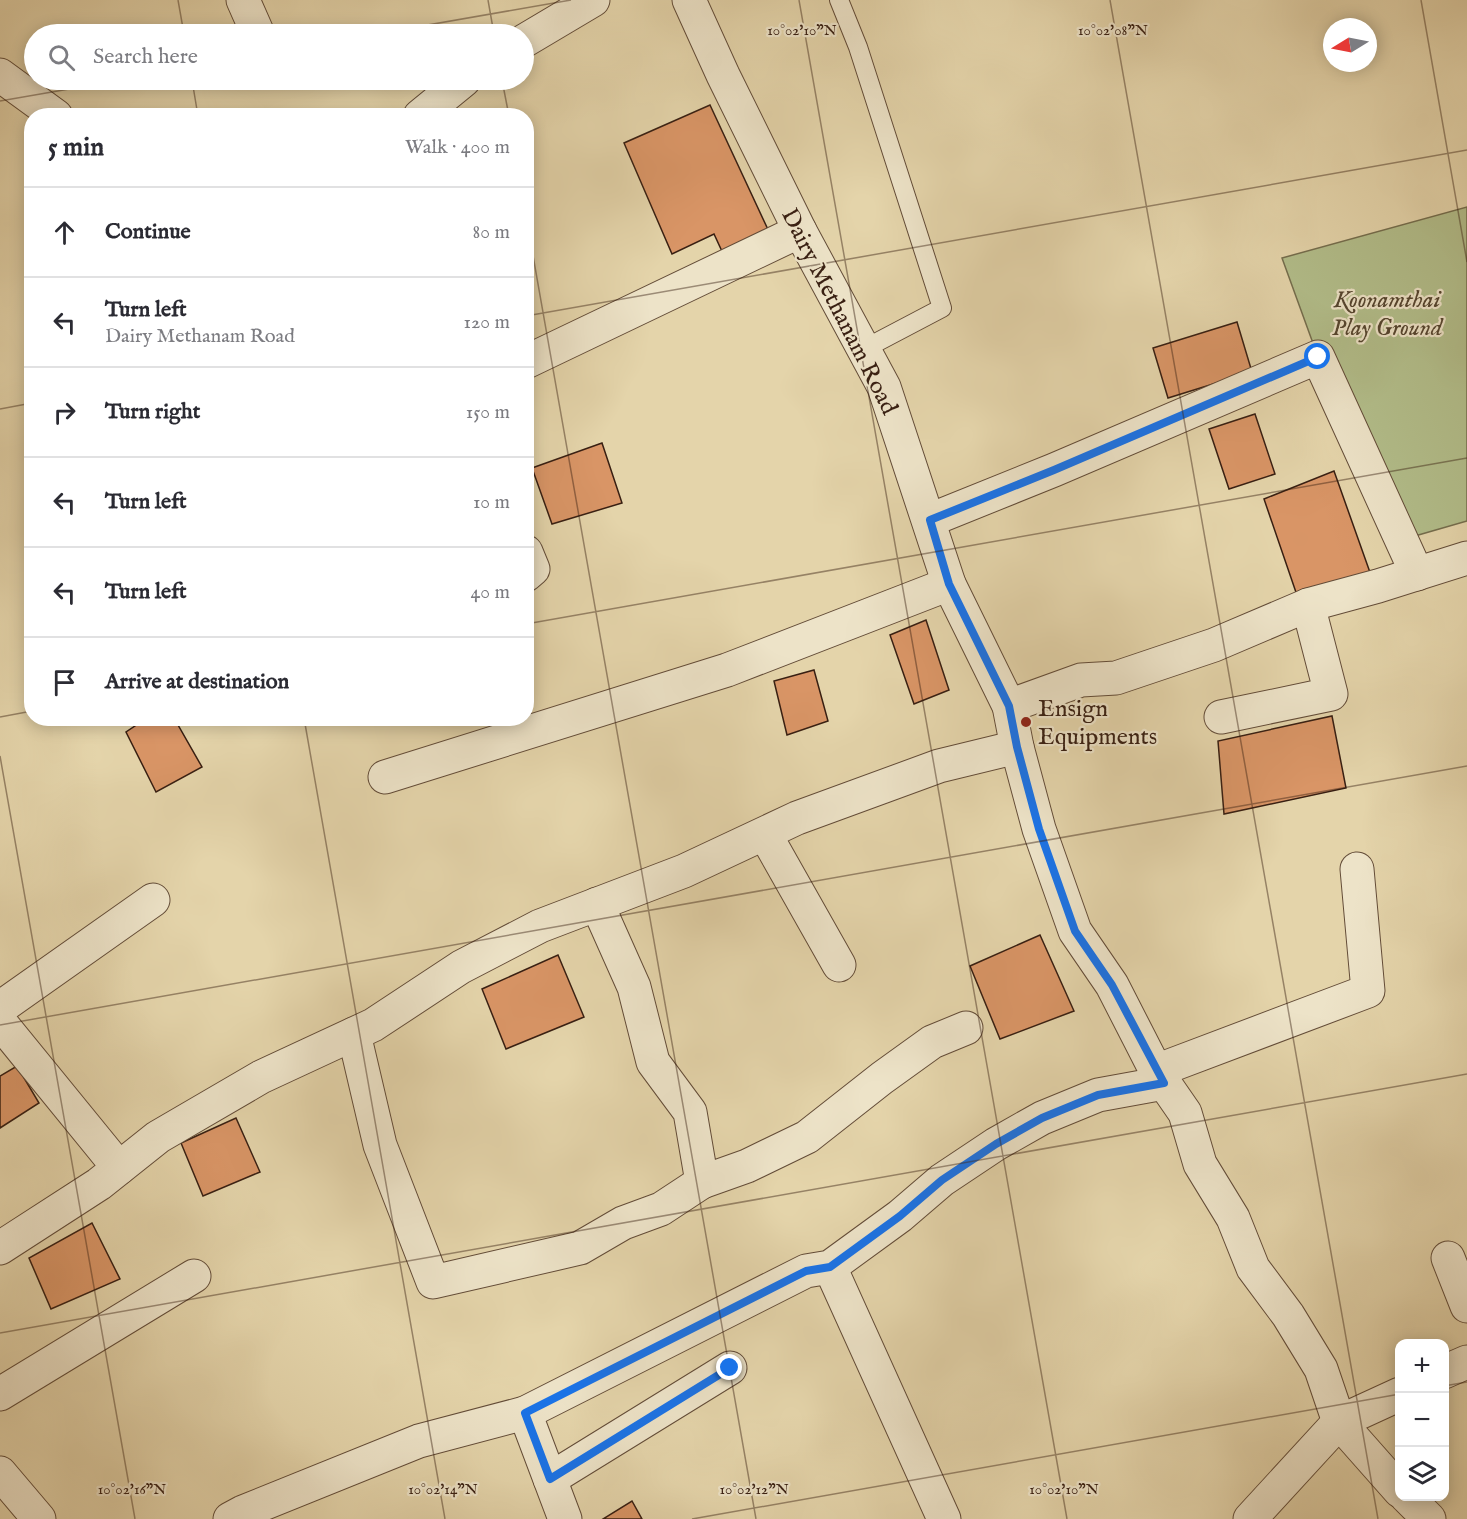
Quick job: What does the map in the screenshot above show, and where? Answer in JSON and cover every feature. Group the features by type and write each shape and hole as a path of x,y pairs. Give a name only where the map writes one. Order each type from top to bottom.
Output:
{"street":[{"path":"243,0 254,24"},
{"path":"534,35 593,0"},
{"name":"Dairy Methanam Road","path":"689,0 723,75 800,231 884,387 930,520 949,584 1009,706 1017,747 1039,829 1075,931 1112,985 1160,1077 1185,1113 1200,1164 1233,1218 1253,1268 1288,1315 1321,1369 1339,1422 1395,1485"},
{"path":"0,75 45,108"},
{"path":"430,108 452,90"},
{"path":"534,358 800,231"},
{"path":"930,520 1054,470 1318,357 1417,574"},
{"path":"1009,706 1081,680 1116,678 1214,645 1308,605 1467,558"},
{"path":"534,721 727,670 949,584"},
{"path":"1221,717 1331,694 1308,605"},
{"path":"385,777 502,729"},
{"path":"0,1248 99,1184 158,1137 261,1077 374,1024 461,967 540,926 684,871 797,818 939,766 1017,747"},
{"path":"765,834 839,965"},
{"path":"240,1517 419,1441 525,1413 806,1271 830,1267 900,1216 942,1180 996,1144 1042,1118 1098,1095 1160,1077 1368,991 1357,869"},
{"path":"0,1008 153,900"},
{"path":"597,904 634,987 653,1062 690,1112 702,1182"},
{"path":"0,1022 119,1168"},
{"path":"354,1034 380,1145 434,1282 580,1248 623,1223 661,1209 702,1182 747,1166 807,1137 932,1042 966,1028"},
{"path":"1448,1258 1467,1306"},
{"path":"830,1267 944,1519"},
{"path":"0,1394 194,1276"},
{"path":"1449,1370 1467,1362"},
{"path":"550,1479 730,1368"},
{"path":"1250,1519 1339,1422 1395,1396"},
{"path":"525,1413 565,1519"},
{"path":"0,1473 39,1519"},
{"path":"1410,1501 1428,1519"}],"lane":[{"path":"839,0 858,47 942,308 864,349"}],"green space":[{"name":"Koonamthai Play Ground","path":"1467,207 1467,521 1394,542 1318,357 1282,258"}],"building":[{"path":"710,105 771,236 726,260 714,234 672,254 624,143"},
{"path":"1237,322 1252,372 1168,398 1153,348"},
{"path":"1255,414 1275,474 1229,489 1209,429"},
{"path":"602,443 622,503 552,524 534,474 534,467"},
{"path":"1334,471 1372,578 1300,604 1264,499"},
{"path":"926,620 949,690 914,704 890,635"},
{"path":"814,670 828,721 787,735 774,681"},
{"path":"1332,716 1346,788 1224,814 1218,741"},
{"path":"135,726 179,726 202,767 156,792 126,732"},
{"path":"1040,935 1074,1011 1000,1039 970,966"},
{"path":"558,955 584,1017 506,1049 482,989"},
{"path":"17,1066 39,1103 0,1128 0,1076"},
{"path":"236,1118 260,1172 203,1196 181,1143"},
{"path":"92,1223 120,1279 51,1309 29,1258"},
{"path":"632,1501 642,1519 603,1519"}],"place":[{"name":"Ensign Equipments","path":"1026,722"}],"route":[{"path":"730,1368 550,1479 525,1413 806,1271 830,1267 900,1216 942,1180 996,1144 1042,1118 1098,1095 1164,1083 1112,985 1075,931 1039,829 1017,747 1009,706 949,584 930,520 1054,470 1318,357"}]}
